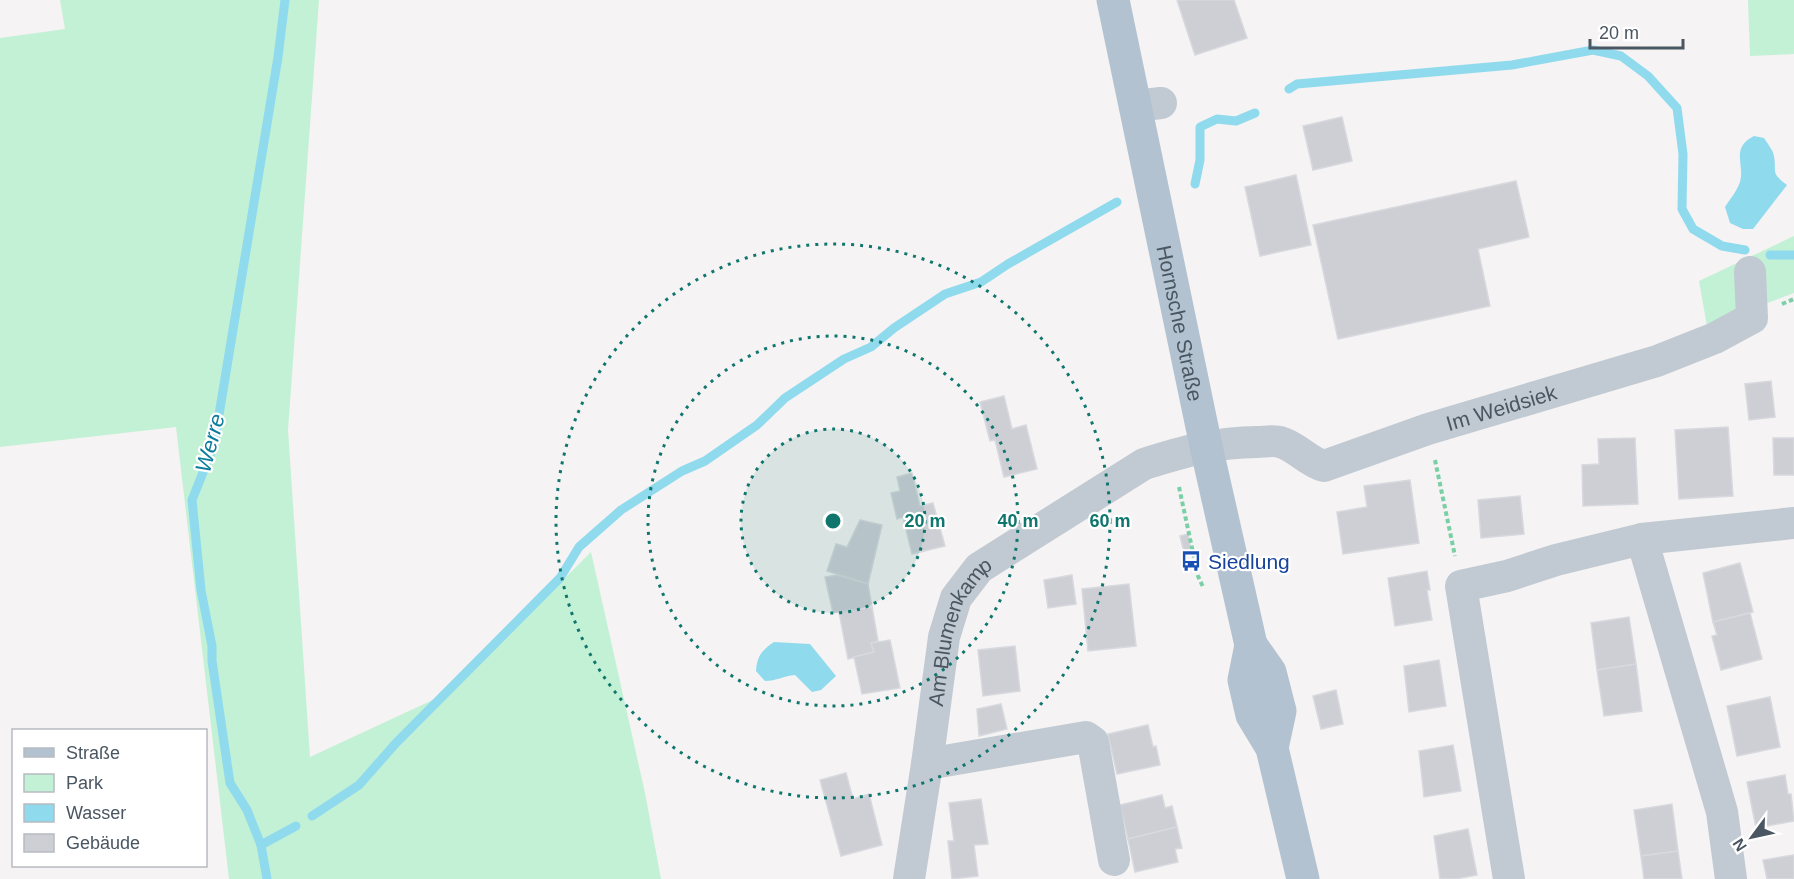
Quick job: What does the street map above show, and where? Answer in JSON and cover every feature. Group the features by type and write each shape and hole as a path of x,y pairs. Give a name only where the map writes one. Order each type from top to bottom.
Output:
{"main road":[{"name":"Hornsche Straße","path":"1113,0 1148,105 1206,446 1251,645 1270,672 1280,711 1272,748 1303,879"}],"street":[{"name":"Im Weidsiek","path":"1206,446 1234,442 1280,442 1313,463 1324,466 1428,429 1656,361 1715,338 1752,318 1750,272"},
{"name":"Am Blumenkamp","path":"909,879 944,637 956,598 979,568 1144,464 1206,446"},
{"path":"1509,879 1461,586 1507,576 1556,560 1642,539 1794,523"},
{"path":"1642,539 1722,813 1731,879"},
{"path":"927,764 1086,737 1093,741 1114,860"}],"path":[{"path":"1442,496 1461,586"}],"green space":[{"path":"60,0 319,0 288,430 310,757 452,691 591,552 645,793 661,879 229,879 176,427 0,447 0,38 65,29"},
{"path":"1748,0 1794,0 1794,54 1750,56"},
{"path":"1794,236 1794,293 1707,326 1699,281"}],"water":[{"path":"1754,136 1764,138 1773,154 1776,175 1787,185 1753,229 1743,229 1730,223 1725,207 1740,182 1742,146"},
{"path":"774,642 810,644 836,676 821,690 812,692 795,675 765,681 756,671 758,661 763,651"}],"building":[{"path":"1177,0 1234,0 1247,38 1195,55"},
{"path":"1342,117 1352,161 1313,170 1303,126"},
{"path":"1296,175 1311,245 1260,256 1245,187"},
{"path":"1516,181 1529,237 1478,249 1490,306 1338,339 1313,225"},
{"path":"1771,381 1775,417 1749,420 1745,384"},
{"path":"1004,396 1012,429 1026,425 1037,469 1004,477 995,440 990,441 980,402"},
{"path":"1728,427 1733,496 1679,499 1675,430"},
{"path":"1635,438 1638,504 1583,506 1582,465 1599,464 1598,439"},
{"path":"1773,438 1794,438 1794,475 1774,475"},
{"path":"912,473 920,506 933,503 945,546 912,554 903,517 897,519 891,493 900,491 897,477"},
{"path":"1410,480 1419,543 1343,554 1337,512 1367,507 1364,486"},
{"path":"1520,496 1524,534 1481,538 1478,500"},
{"path":"860,520 882,525 868,584 827,571 836,544 847,547"},
{"path":"1188,534 1191,550 1184,552 1180,536"},
{"path":"1740,563 1753,612 1713,622 1703,573"},
{"path":"1427,571 1430,590 1427,590 1432,620 1395,626 1388,578"},
{"path":"837,575 868,584 872,607 833,613 825,577"},
{"path":"1072,575 1076,604 1048,608 1044,580"},
{"path":"1129,584 1136,646 1088,651 1082,589"},
{"path":"872,607 878,641 871,643 874,652 848,659 839,612"},
{"path":"1750,613 1762,659 1721,670 1712,636 1717,635 1713,622"},
{"path":"1629,617 1636,664 1597,670 1591,623"},
{"path":"890,640 900,688 862,694 854,657 874,652 871,643"},
{"path":"1015,646 1020,691 983,696 978,650"},
{"path":"1439,660 1446,706 1409,712 1404,666"},
{"path":"1636,664 1642,711 1604,716 1597,670"},
{"path":"1336,690 1343,724 1321,729 1313,696"},
{"path":"1770,697 1780,747 1737,756 1727,706"},
{"path":"1001,704 1007,729 979,736 977,709"},
{"path":"1148,725 1160,765 1117,774 1108,734"},
{"path":"1453,745 1461,791 1424,797 1419,751"},
{"path":"846,773 853,799 869,794 882,845 841,856 820,780"},
{"path":"1785,775 1788,794 1791,794 1794,821 1756,828 1747,782"},
{"path":"1162,795 1165,808 1172,806 1177,827 1128,839 1120,805"},
{"path":"981,799 988,844 974,845 978,876 952,879 948,841 954,841 949,803"},
{"path":"1672,804 1678,851 1641,856 1634,810"},
{"path":"1177,827 1182,848 1175,849 1178,862 1135,872 1128,839"},
{"path":"1468,829 1477,875 1440,879 1434,836"},
{"path":"1678,851 1682,879 1644,879 1641,856"},
{"path":"1794,855 1794,879 1767,879 1763,860"}],"waterway":[{"name":"Werre","path":"267,879 261,845 247,810 230,783 212,661 212,646 201,590 192,500 214,445 278,57 285,0"},
{"path":"1289,89 1297,84 1512,65 1593,50 1621,56 1648,76 1677,108 1683,154 1682,209 1693,229 1722,246 1745,250"},
{"path":"1195,184 1200,160 1200,127 1217,119 1236,121 1255,113"},
{"path":"312,816 359,785 396,743 560,578 579,547 621,510 682,471 705,461 757,425 785,398 844,359 871,347 894,328 945,294 981,282 1008,264 1117,202"},
{"path":"1770,255 1794,255"},
{"path":"261,845 296,826"}],"place":[{"name":"Siedlung","path":"1191,561"}]}
